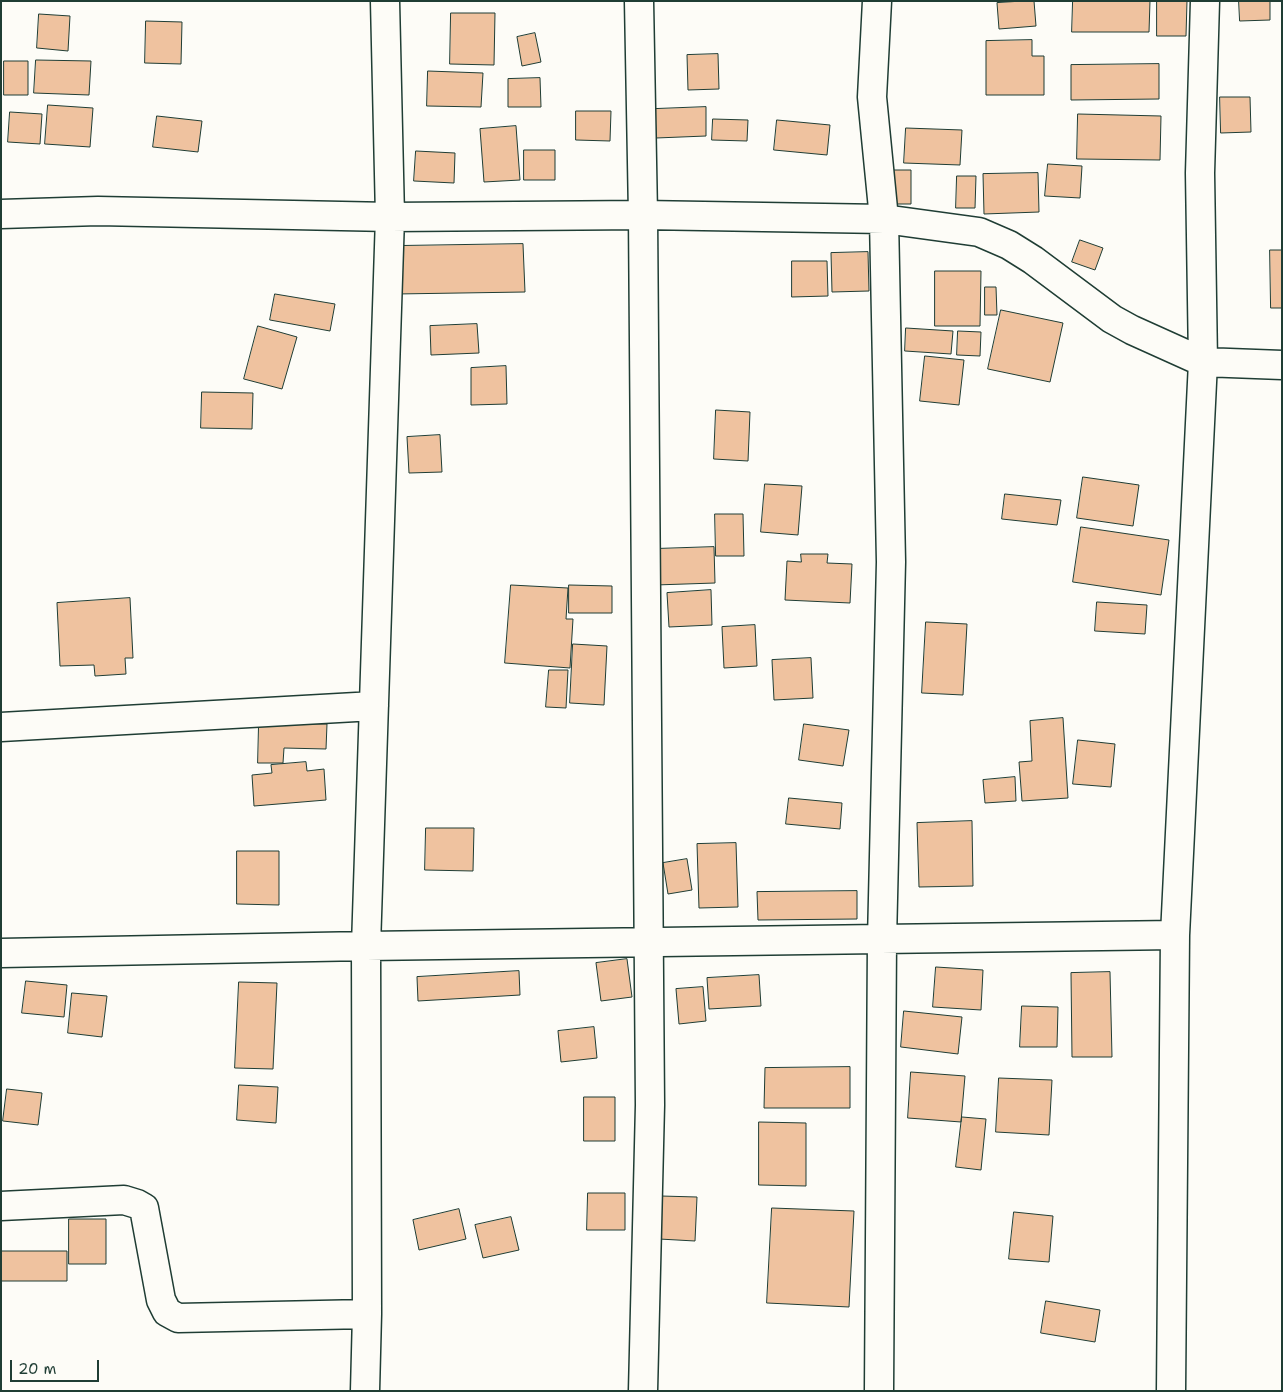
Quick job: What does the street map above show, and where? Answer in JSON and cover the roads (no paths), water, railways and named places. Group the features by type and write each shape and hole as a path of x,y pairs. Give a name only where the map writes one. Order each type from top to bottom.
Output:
{"street":[{"path":"365,1391 367,1314 366,946 390,217 385,1"},
{"path":"639,1 643,214 650,1105 643,1391"},
{"path":"877,1 872,97 884,219 891,562 882,940 879,1391"},
{"path":"1171,1391 1176,935 1203,362 1200,173 1205,1"},
{"path":"1,214 98,211 390,217 643,214 884,219 979,232 1010,245 1112,319 1203,362 1282,365"},
{"path":"1,727 374,706"},
{"path":"1,953 1176,935"},
{"path":"1,1206 124,1200 144,1208 161,1300 167,1312 178,1318 367,1314"}]}
